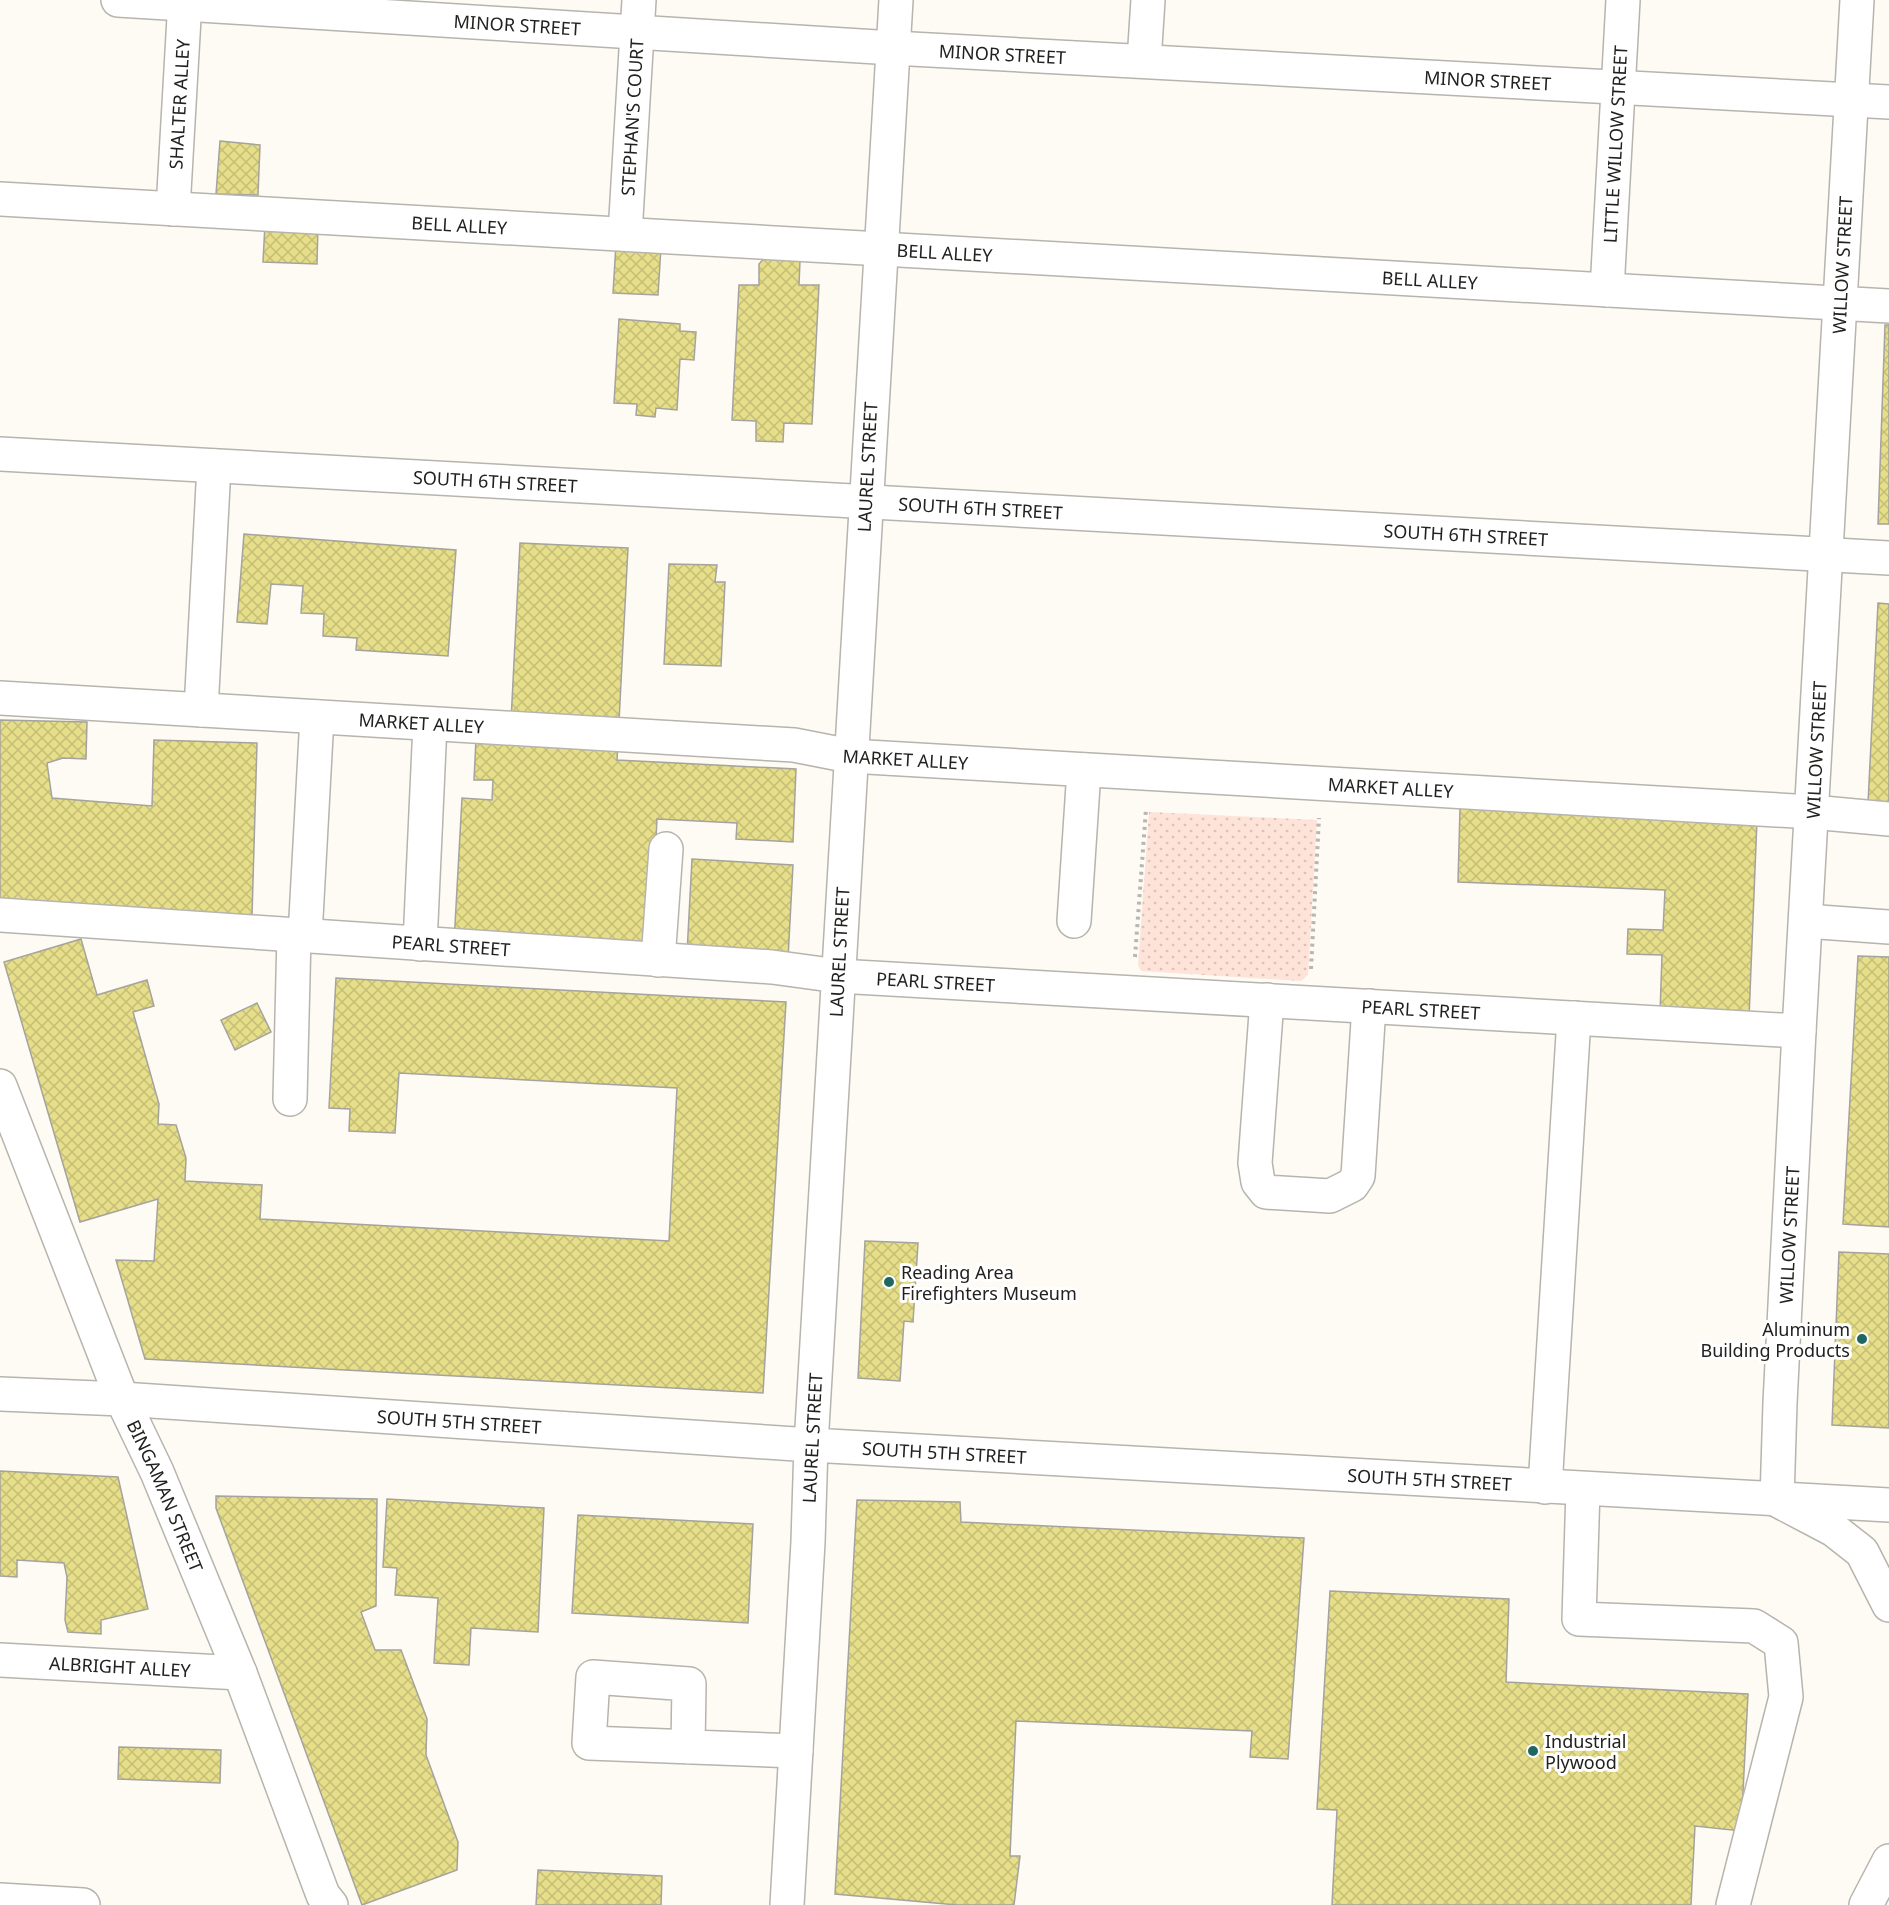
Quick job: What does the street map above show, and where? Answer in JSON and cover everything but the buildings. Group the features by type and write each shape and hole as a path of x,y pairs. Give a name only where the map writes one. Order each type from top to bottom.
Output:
{"street":[{"name":"MINOR STREET","path":"120,0 185,2 892,48 1889,102"},
{"name":"STEPHAN'S COURT","path":"625,234 639,0"},
{"name":"LAUREL STREET","path":"787,1905 850,756 896,0"},
{"path":"1144,61 1148,0"},
{"name":"LITTLE WILLOW STREET","path":"1607,290 1623,0"},
{"name":"WILLOW STREET","path":"1777,1500 1799,1031 1857,0"},
{"name":"SHALTER ALLEY","path":"173,209 185,2"},
{"name":"BELL ALLEY","path":"0,199 1889,306"},
{"name":"SOUTH 6TH STREET","path":"0,454 1889,558"},
{"path":"201,710 214,466"},
{"name":"MARKET ALLEY","path":"0,698 794,745 850,756 1812,812 1889,819"},
{"path":"290,1099 317,717"},
{"path":"420,944 430,724"},
{"path":"1074,921 1084,770"},
{"path":"658,960 666,849"},
{"name":"PEARL STREET","path":"0,915 772,967 838,976 1799,1031"},
{"path":"1806,921 1889,927"},
{"path":"1267,1000 1255,1163 1258,1182 1266,1192 1330,1196 1352,1185 1358,1176 1369,1006"},
{"path":"1545,1487 1574,1018"},
{"name":"BINGAMAN STREET","path":"0,1086 122,1399 157,1472 240,1673 318,1902"},
{"name":"SOUTH 5TH STREET","path":"0,1394 122,1399 811,1445 1583,1490 1889,1505"},
{"path":"1583,1490 1579,1619 1754,1626 1781,1643 1786,1696 1733,1905"},
{"path":"1777,1500 1834,1530 1862,1552 1889,1605"},
{"name":"ALBRIGHT ALLEY","path":"0,1660 240,1673"},
{"path":"688,1747 796,1750"},
{"path":"1866,1905 1889,1861"},
{"path":"0,1900 83,1905"}],"path":[{"path":"1132,993 1146,807 1157,808"},
{"path":"1308,815 1320,815 1309,1003"}],"shaded area":[{"path":"1149,812 1317,820 1308,975 1301,981 1141,971 1138,965"}],"place":[{"name":"Reading Area Firefighters Museum","path":"889,1282"},
{"name":"Aluminum Building Products","path":"1862,1339"},
{"name":"Industrial Plywood","path":"1533,1751"}]}
